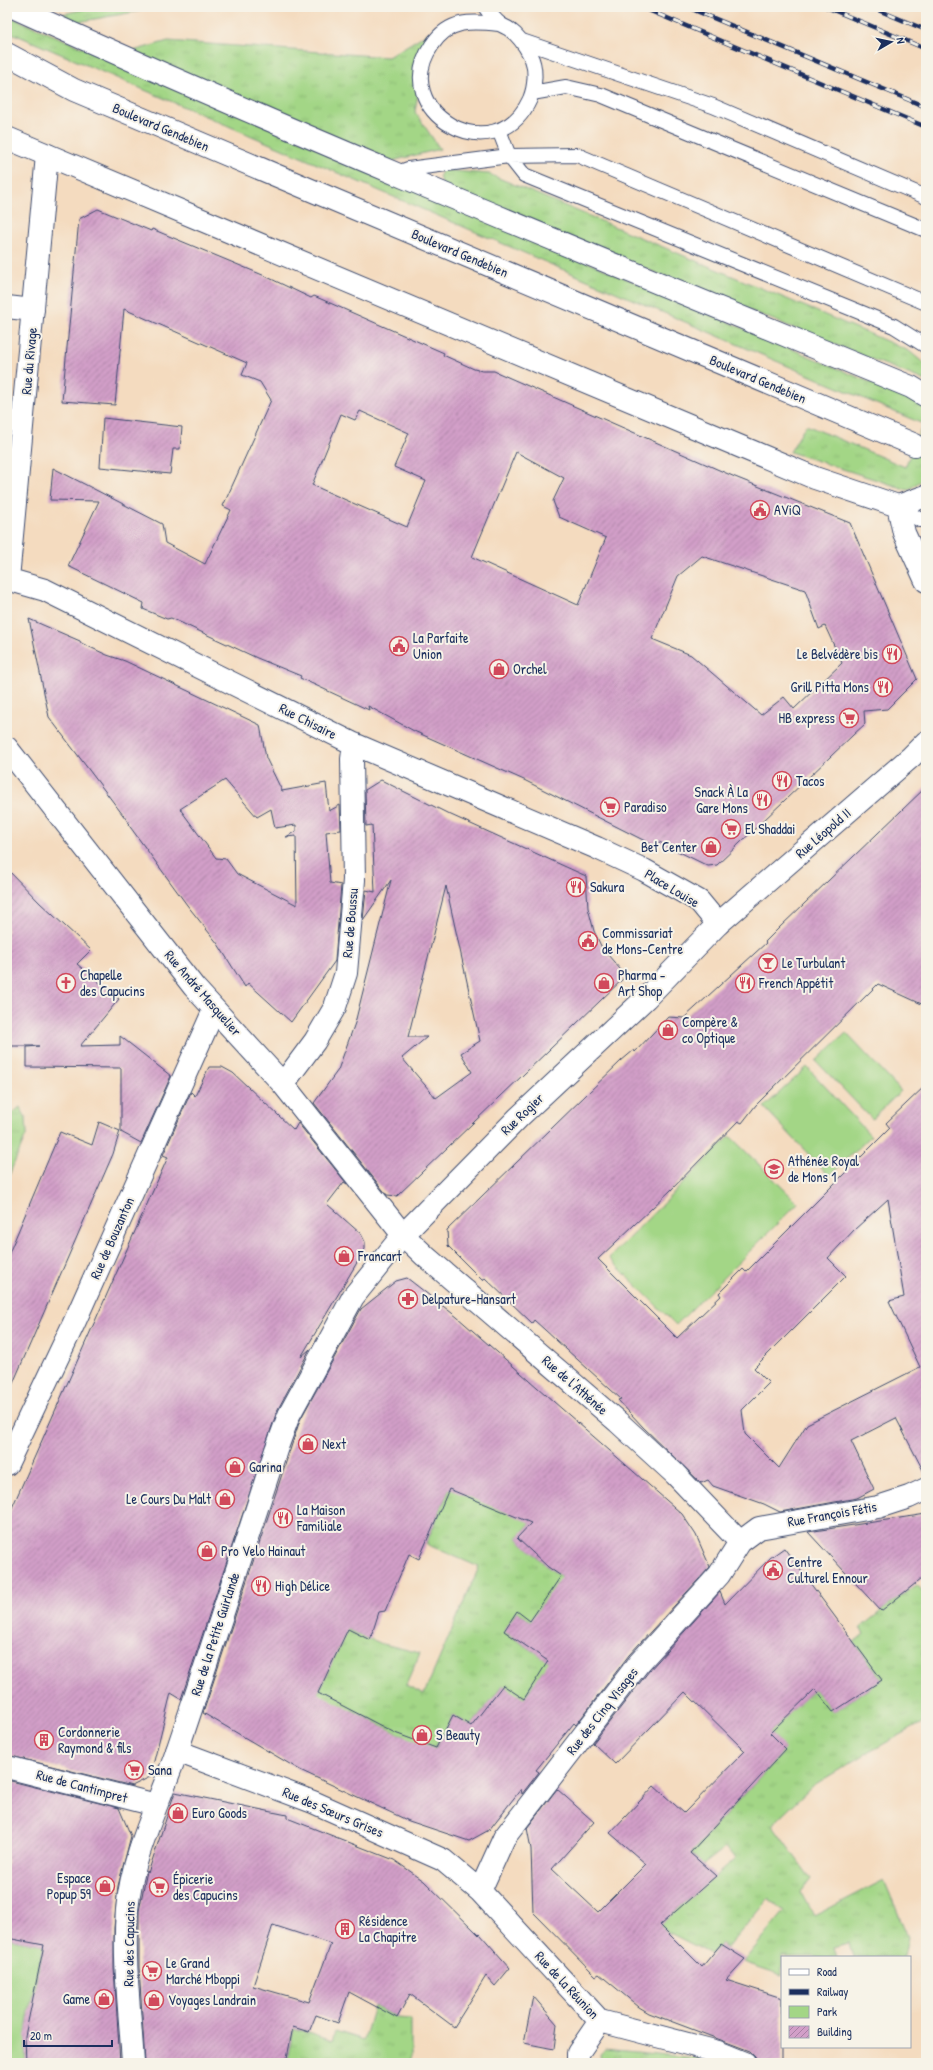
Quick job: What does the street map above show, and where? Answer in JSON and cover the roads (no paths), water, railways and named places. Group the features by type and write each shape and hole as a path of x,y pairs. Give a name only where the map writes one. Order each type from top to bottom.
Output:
{"main road":[{"path":"13,7 160,73 394,174 903,384 926,396"},
{"name":"Boulevard Gendebien","path":"7,54 74,90 915,445"},
{"path":"7,65 74,90"},
{"path":"7,138 815,478 898,506 926,496"},
{"name":"Rue du Rivage","path":"8,579 47,154"},
{"name":"Rue du Rivage","path":"7,307 33,310"},
{"path":"898,506 904,533 926,581"},
{"name":"Rue Chisaire","path":"8,579 45,590 354,744 614,855"},
{"name":"Rue Léopold II","path":"718,924 911,757 926,742"},
{"name":"Rue de Boussu","path":"282,1084 315,1042 335,1007 346,973 354,880 352,759 354,744"},
{"name":"Rue André Masquelier","path":"7,748 194,987 282,1084 403,1235"},
{"name":"Place Louise","path":"614,855 699,901 718,924"},
{"name":"Rue Rogier","path":"403,1235 518,1117 646,998 718,924"},
{"name":"Rue de Bouzanton","path":"7,1464 74,1323 214,1010"},
{"name":"Rue de l'Athénée","path":"403,1235 425,1256 618,1422 675,1474 740,1542"},
{"name":"Rue de la Petite Guirlande","path":"156,1805 177,1751 276,1450 289,1416 353,1297 403,1235"},
{"name":"Rue François Fétis","path":"740,1542 759,1528 878,1507 925,1492"},
{"name":"Rue des Cinq Visages","path":"480,1891 504,1838 639,1663 718,1575 740,1542"},
{"name":"Rue des Sœurs Grises","path":"177,1751 313,1802 443,1860 480,1891"},
{"name":"Rue de Cantimpret","path":"7,1767 156,1805"},
{"name":"Rue des Capucins","path":"133,2063 127,1958 127,1910 134,1872 143,1838 156,1805"},
{"name":"Rue de la Réunion","path":"480,1891 600,2021 718,2052 745,2063"},
{"path":"578,2063 578,2053 600,2021"}],"lane":[{"path":"485,7 499,24 510,30 522,41 531,57 535,75 532,93 526,107 515,121 499,130 488,133 472,134 458,130 444,122 433,111 425,98 422,82 422,66 427,52 436,38 448,29 470,21 499,24"},
{"path":"522,41 713,106 926,197"},
{"path":"532,93 566,87 601,95 926,230"},
{"path":"499,130 509,156 524,175 894,326 926,346"},
{"path":"394,174 408,169 509,156 576,155 926,303"},
{"path":"898,506 920,520 926,519"}],"railway":[{"path":"641,7 926,127"},
{"path":"687,7 926,107"},
{"path":"826,7 926,49"},
{"path":"871,7 926,30"}],"place":[{"name":"AViQ","path":"760,510"},
{"name":"La Parfaite Union","path":"399,646"},
{"name":"Le Belvédère bis","path":"892,654"},
{"name":"Orchel","path":"499,669"},
{"name":"Grill Pitta Mons","path":"883,687"},
{"name":"HB express","path":"849,718"},
{"name":"Tacos","path":"782,781"},
{"name":"Snack À La Gare Mons","path":"762,800"},
{"name":"Paradiso","path":"610,807"},
{"name":"El Shaddai","path":"731,829"},
{"name":"Bet Center","path":"711,847"},
{"name":"Sakura","path":"576,887"},
{"name":"Commissariat de Mons-Centre","path":"588,941"},
{"name":"Le Turbulant","path":"768,963"},
{"name":"Chapelle des Capucins","path":"66,983"},
{"name":"Pharma - Art Shop","path":"604,983"},
{"name":"French Appétit","path":"745,983"},
{"name":"Compère & co Optique","path":"668,1030"},
{"name":"Athénée Royal de Mons 1","path":"774,1169"},
{"name":"Francart","path":"344,1256"},
{"name":"Delpature-Hansart","path":"408,1299"},
{"name":"Next","path":"308,1444"},
{"name":"Garina","path":"235,1467"},
{"name":"Le Cours Du Malt","path":"225,1499"},
{"name":"La Maison Familiale","path":"283,1518"},
{"name":"Pro Velo Hainaut","path":"207,1551"},
{"name":"Centre Culturel Ennour","path":"773,1570"},
{"name":"High Délice","path":"261,1586"},
{"name":"S Beauty","path":"422,1735"},
{"name":"Cordonnerie Raymond & fils","path":"44,1740"},
{"name":"Sana","path":"134,1770"},
{"name":"Euro Goods","path":"178,1813"},
{"name":"Espace Popup 59","path":"105,1886"},
{"name":"Épicerie des Capucins","path":"159,1887"},
{"name":"Résidence La Chapitre","path":"345,1929"},
{"name":"Le Grand Marché Mboppi","path":"152,1971"},
{"name":"Game","path":"104,1999"},
{"name":"Voyages Landrain","path":"154,2000"}]}
